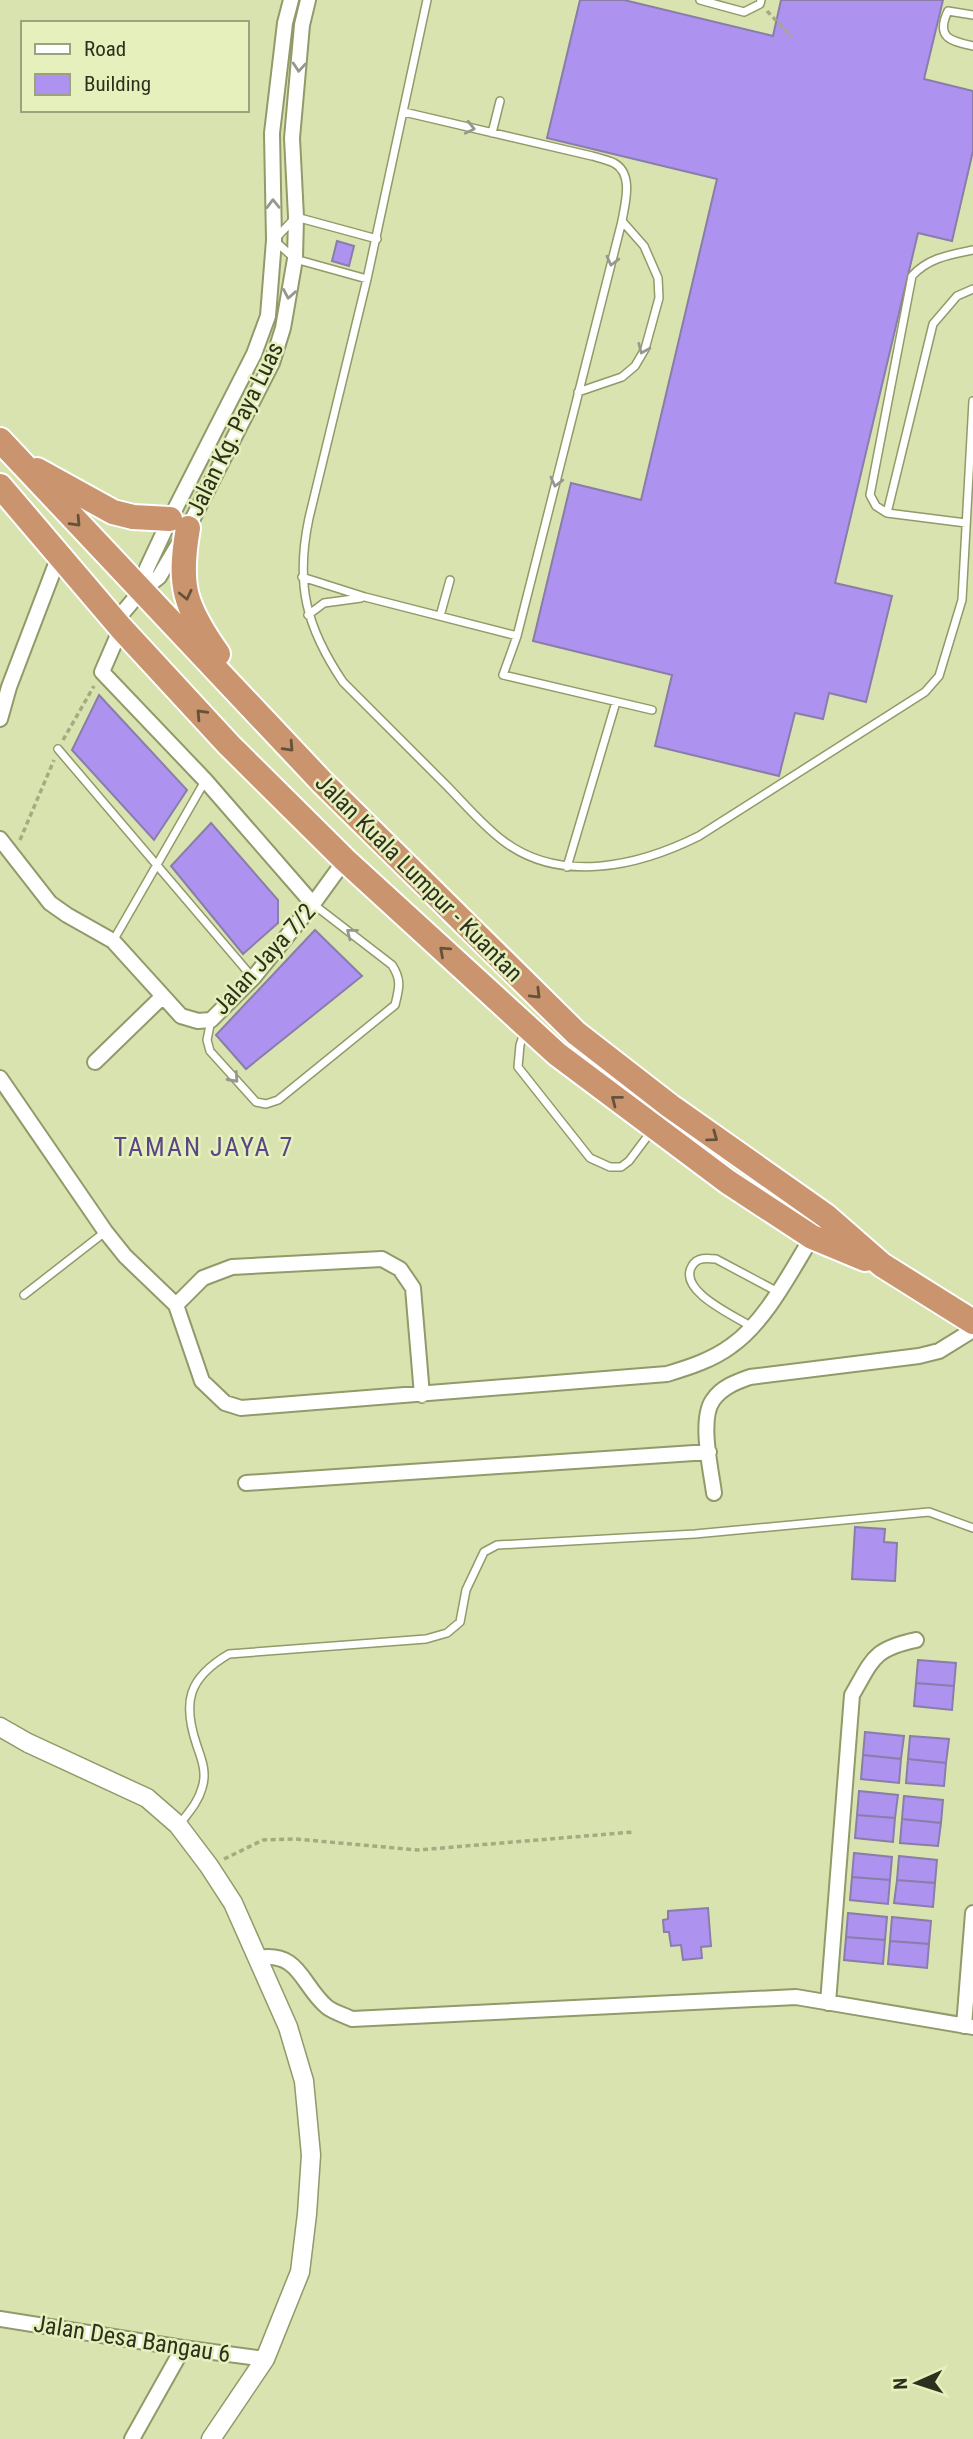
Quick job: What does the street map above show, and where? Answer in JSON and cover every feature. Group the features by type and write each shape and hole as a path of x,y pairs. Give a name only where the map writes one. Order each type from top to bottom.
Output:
{"highway":[{"path":"6,448 92,502 113,512 179,523 183,582 198,627 268,725"},
{"name":"Jalan Kuala Lumpur - Kuantan","path":"6,448 322,782 576,1033 670,1106 825,1216 882,1265 973,1322"},
{"name":"Jalan Kuala Lumpur - Kuantan","path":"0,486 118,625 229,745 345,860 557,1054 654,1129 812,1237 882,1265"},
{"path":"0,503 28,519"}],"street":[{"name":"Jalan Kg. Paya Luas","path":"179,523 254,354 268,316 274,240 272,133 285,23 291,0"},
{"name":"Jalan Kg. Paya Luas","path":"205,780 102,672 118,625 141,591 147,568 179,523 272,363 283,328 295,259 292,138 302,25 309,0"},
{"path":"0,719 13,676 59,556"},
{"path":"205,780 313,904"},
{"name":"Jalan Jaya 7/2","path":"0,839 50,903 113,941 181,1016 198,1021 211,1020 253,978 345,860"},
{"path":"95,1062 163,996"},
{"path":"0,1078 105,1231 125,1256 176,1305 202,1381 225,1403 241,1408 667,1374 707,1361 733,1345 752,1327 778,1292 825,1216"},
{"path":"176,1305 203,1278 232,1266 382,1259 400,1269 413,1288 422,1395"},
{"path":"714,1493 706,1425 711,1402 727,1386 750,1377 919,1356 939,1350 973,1330"},
{"path":"246,1483 709,1452"},
{"path":"828,2003 852,1695 875,1656 891,1645 916,1640"},
{"path":"0,1727 28,1743 147,1798 178,1825 233,1903 288,2027 304,2081 311,2155 300,2272 265,2359 211,2439"},
{"path":"258,1958 274,1955 289,1962 327,2008 352,2019 796,1997 968,2027 973,1913"},
{"name":"Jalan Desa Bangau 6","path":"0,2319 265,2359"},
{"path":"132,2439 183,2348"}],"lane":[{"path":"427,0 368,279 302,549 302,577 308,615 324,654 343,682 502,841 539,860 568,867 612,866 669,851 699,836 925,692 939,676 962,600 973,401"},
{"path":"700,0 744,12 761,2"},
{"path":"973,15 948,11 944,28 945,35 950,40 973,46"},
{"path":"492,133 500,101"},
{"path":"404,112 592,156 614,163 622,170 627,195 622,221 517,636 503,675 652,710"},
{"path":"368,279 295,259 274,240 296,217 377,239"},
{"path":"579,392 622,377 635,366 645,349 659,298 658,278 644,246 622,221"},
{"path":"966,523 887,513 876,506 870,495 912,276 921,266 934,259 973,250"},
{"path":"887,513 933,324 957,296 973,289"},
{"path":"302,577 365,597 517,636"},
{"path":"440,617 450,580"},
{"path":"308,615 324,603 365,597"},
{"path":"568,867 616,702"},
{"path":"58,749 253,978"},
{"path":"113,941 205,780"},
{"path":"211,1020 207,1040 210,1051 256,1102 266,1104 278,1100 396,1005 399,975 392,965 313,904"},
{"path":"527,1026 520,1045 518,1067 590,1158 610,1167 621,1167 629,1161 654,1129"},
{"path":"24,1294 105,1231"},
{"path":"752,1327 700,1296 689,1280 690,1268 696,1260 716,1259 778,1292"},
{"path":"178,1825 196,1803 203,1787 204,1767 190,1726 189,1702 196,1682 209,1665 229,1654 426,1639 447,1633 460,1622 466,1590 484,1552 497,1545 695,1534 929,1512 973,1528"}],"path":[{"path":"761,2 792,37"},
{"path":"209,1866 263,1840 295,1839 418,1850 633,1832"}],"building":[{"path":"580,0 624,0 773,36 781,0 943,0 924,79 973,91 973,151 952,241 918,233 835,583 892,596 866,702 829,693 823,719 795,713 779,776 655,746 672,675 533,641 571,483 641,500 717,179 547,138"},
{"path":"337,241 354,246 349,266 332,261"},
{"path":"99,695 187,790 154,840 72,750"},
{"path":"211,823 278,900 278,923 243,954 171,866"},
{"path":"315,930 362,976 246,1069 216,1035"},
{"path":"855,1527 885,1529 884,1542 897,1543 895,1581 852,1579"},
{"path":"918,1660 956,1663 954,1686 916,1683"},
{"path":"916,1683 954,1686 952,1710 914,1706"},
{"path":"865,1732 904,1736 901,1759 863,1755"},
{"path":"910,1736 949,1739 946,1763 908,1759"},
{"path":"863,1755 901,1759 899,1783 861,1779"},
{"path":"908,1759 946,1763 944,1786 906,1783"},
{"path":"859,1791 898,1795 895,1818 857,1815"},
{"path":"904,1796 943,1800 941,1823 902,1819"},
{"path":"857,1815 895,1818 893,1842 855,1838"},
{"path":"902,1819 941,1823 938,1846 900,1843"},
{"path":"854,1853 892,1857 890,1880 852,1877"},
{"path":"899,1856 937,1860 935,1883 897,1880"},
{"path":"852,1877 890,1880 888,1904 850,1900"},
{"path":"897,1880 935,1883 933,1907 894,1903"},
{"path":"708,1908 711,1946 701,1947 702,1958 683,1960 681,1945 671,1946 669,1932 664,1932 663,1920 668,1919 668,1911"},
{"path":"848,1913 887,1917 885,1940 846,1937"},
{"path":"892,1917 931,1921 929,1944 890,1941"},
{"path":"846,1937 885,1940 883,1964 844,1960"},
{"path":"890,1941 929,1944 927,1968 888,1964"}],"district":[{"name":"TAMAN JAYA 7","path":"204,1147"}]}
